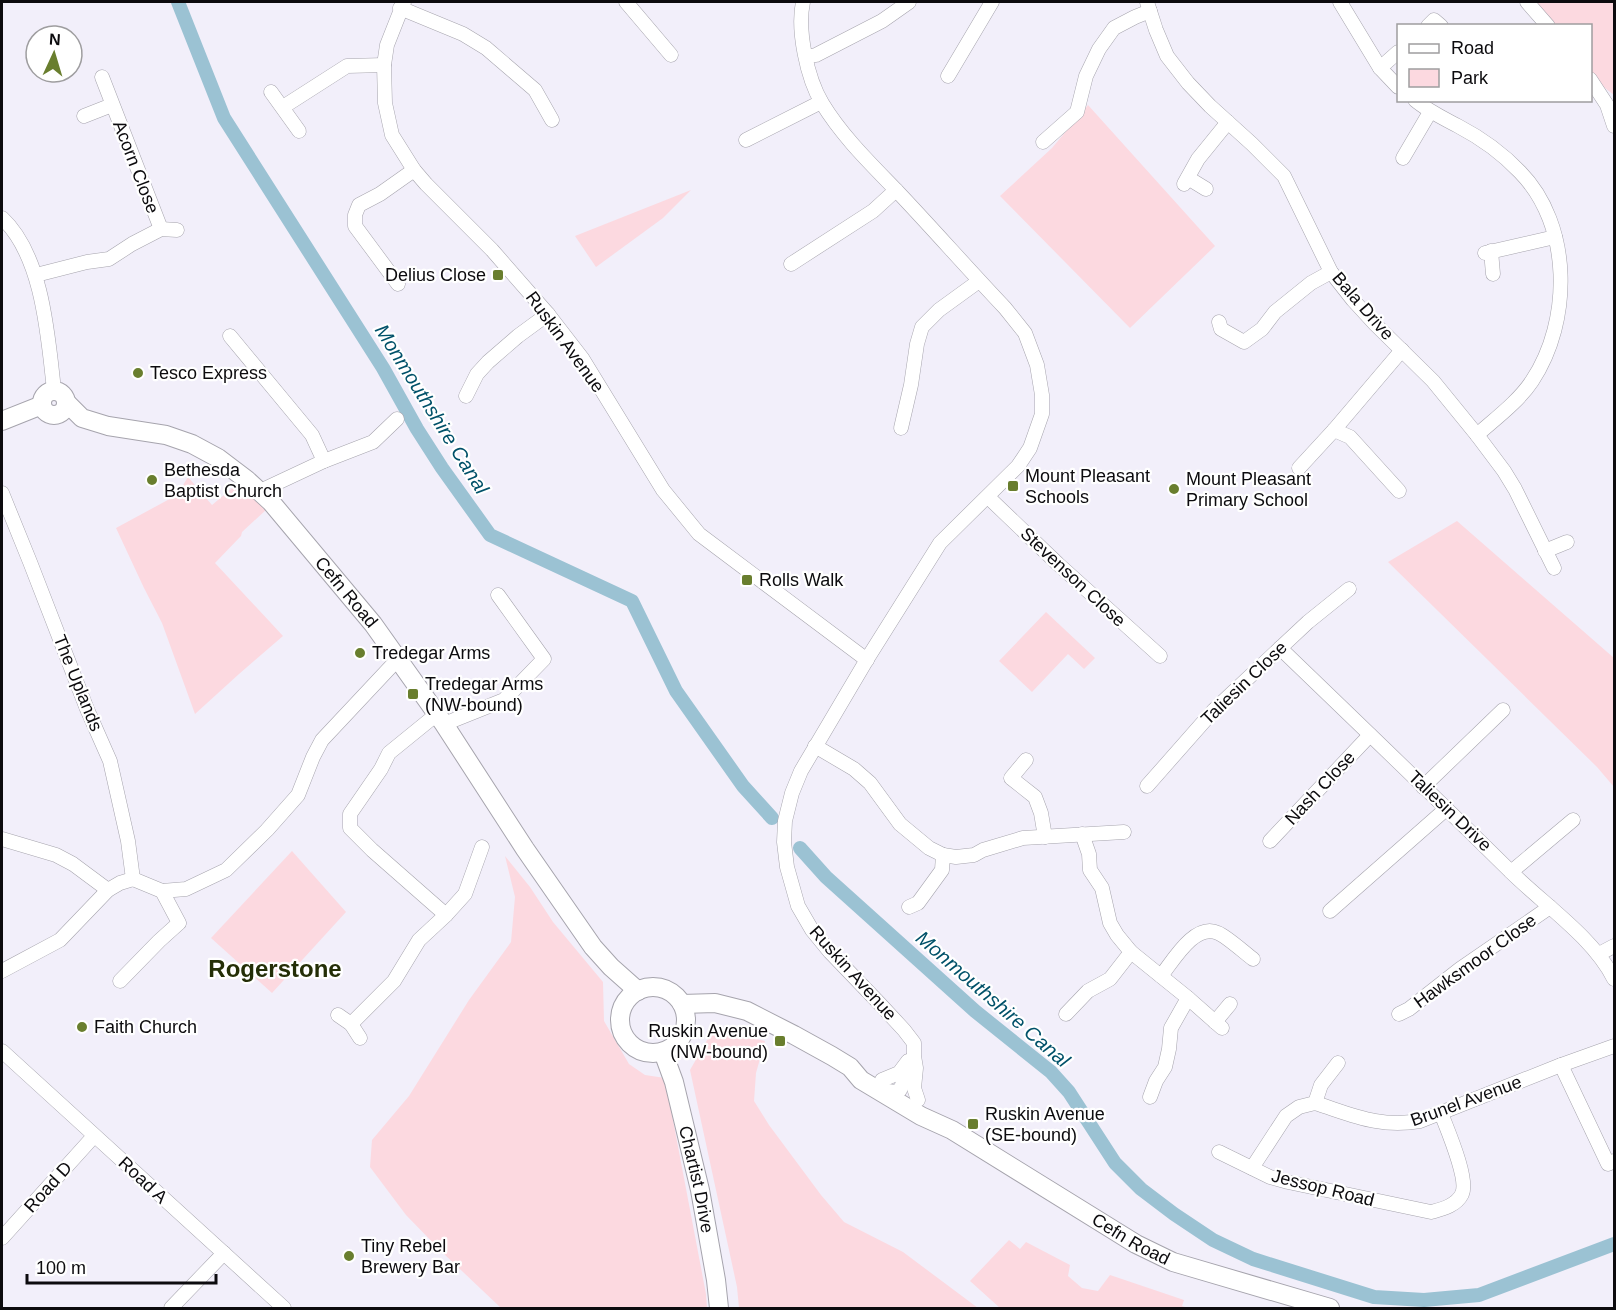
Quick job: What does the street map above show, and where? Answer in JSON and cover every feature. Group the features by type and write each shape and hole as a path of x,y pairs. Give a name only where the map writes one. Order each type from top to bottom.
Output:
{"main road":[{"path":"2,421 54,399"},
{"name":"Cefn Road","path":"54,399 82,418 108,426 166,435 192,444 218,458 260,492 278,510 374,624 592,947 638,991"},
{"path":"655,987 665,989 674,994 682,1004 686,1012 686,1024 684,1032 674,1047 663,1052 650,1053 634,1048 624,1036 620,1024 622,1007 628,998 638,991 655,987"},
{"name":"Cefn Road","path":"682,1004 715,1004 747,1011 850,1067 861,1080 900,1090 918,1100 938,1113 952,1130"},
{"name":"Chartist Drive","path":"663,1052 674,1082 700,1190 719,1308"},
{"name":"Cefn Road","path":"879,1085 921,1116 952,1130 1136,1244 1173,1262 1330,1308"}],"street":[{"path":"626,2 671,55"},
{"name":"Ruskin Avenue","path":"803,2 801,24 806,57 812,81 821,102 834,122 1005,308 1025,333 1037,365 1042,395 1042,414 1030,448 1018,466 940,543 801,771 785,820 784,842 787,867 798,906 812,930 830,952 914,1043 916,1068 914,1088 918,1100"},
{"path":"806,57 816,55 882,21 909,2"},
{"path":"948,76 992,2"},
{"path":"1340,2 1380,68 1397,86"},
{"path":"1527,2 1546,24"},
{"path":"402,5 463,34 486,48 535,90 552,120"},
{"name":"Ruskin Avenue","path":"402,5 387,45 384,66 385,103 392,135 414,170 434,193 492,249 548,314 582,358 663,490 699,534 867,660"},
{"path":"1043,142 1077,112 1086,76 1099,49 1114,28 1135,17 1148,6"},
{"name":"Bala Drive","path":"1148,6 1167,56 1188,83 1284,177 1331,272 1353,300 1432,381 1504,471 1554,568"},
{"path":"1380,68 1397,53"},
{"path":"283,107 347,66 384,66"},
{"name":"Acorn Close","path":"102,77 161,229"},
{"path":"1592,82 1607,105 1614,126"},
{"path":"271,92 299,131"},
{"path":"746,140 821,102"},
{"path":"1417,102 1484,142 1521,173 1537,192 1545,207 1562,269 1556,323 1548,350 1531,382 1509,407 1477,435"},
{"name":"Acorn Close","path":"84,116 112,105"},
{"path":"1403,158 1430,112"},
{"path":"1206,189 1186,181 1198,159 1228,122"},
{"path":"398,284 355,226 355,215 359,206 381,194 414,170"},
{"path":"791,264 873,211 896,190"},
{"path":"2,218 15,234 36,275 49,346 54,399"},
{"name":"Acorn Close","path":"36,275 109,259 161,229 177,230"},
{"path":"1492,274 1488,252 1555,237"},
{"path":"1219,322 1221,328 1244,342 1262,329 1284,304 1311,283 1331,272"},
{"path":"901,428 911,385 916,344 922,327 939,310 979,281"},
{"path":"466,396 482,368 518,336 548,314"},
{"path":"230,336 312,435 324,461"},
{"path":"1299,468 1402,350"},
{"path":"260,492 324,461 373,442 397,419"},
{"path":"1334,430 1350,437 1399,491"},
{"name":"The Uplands","path":"2,493 87,709 110,761 128,842 133,879"},
{"name":"Stevenson Close","path":"988,497 1160,656"},
{"path":"1545,551 1567,542"},
{"name":"Taliesin Close","path":"1147,786 1214,710 1308,622 1349,589"},
{"path":"446,915 350,828 350,814 381,769 389,753 440,719 504,700 544,659 498,595"},
{"name":"Taliesin Drive","path":"1280,648 1599,954 1614,979"},
{"path":"2,971 60,940 108,890 120,883 133,879 162,891 186,889 226,870 267,830 298,795 322,740 398,659"},
{"path":"1423,787 1503,710"},
{"name":"Nash Close","path":"1270,842 1370,735"},
{"path":"815,746 854,769 870,783 900,824 929,848 943,855 974,855 1023,838 1124,832"},
{"path":"1026,760 1011,778 1035,797 1041,813 1045,837"},
{"path":"1330,911 1446,809"},
{"path":"1511,872 1573,820"},
{"path":"1082,834 1089,854 1090,870 1102,888 1110,923 1131,952 1218,1025 1230,1004"},
{"path":"2,838 56,855 73,864 108,890"},
{"path":"351,1024 394,981 419,940 465,894 482,847"},
{"path":"909,907 918,903 942,870 943,855"},
{"path":"120,981 179,922 162,891"},
{"name":"Hawksmoor Close","path":"1399,1014 1550,906"},
{"path":"1161,976 1189,940 1204,931 1218,932 1253,960"},
{"path":"1599,954 1614,946"},
{"path":"1066,1014 1088,991 1110,979 1131,952"},
{"path":"1150,1097 1165,1067 1170,1048 1171,1028 1188,998"},
{"path":"338,1015 351,1024 360,1038"},
{"name":"Brunel Avenue","path":"1315,1103 1366,1120 1386,1124 1406,1124 1420,1121 1614,1046"},
{"name":"Road A","path":"2,1051 284,1308"},
{"path":"879,1085 899,1073 904,1064 914,1056"},
{"path":"900,1090 914,1056"},
{"path":"1252,1168 1286,1116 1299,1107 1315,1103 1321,1085 1338,1064"},
{"path":"1561,1065 1608,1164 1614,1161"},
{"name":"Jessop Road","path":"1219,1152 1270,1177 1431,1212 1454,1204 1462,1194 1464,1183 1441,1113"},
{"name":"Road D","path":"2,1238 94,1136"},
{"path":"171,1308 224,1253"}],"green space":[{"path":"1532,2 1614,2 1614,95 1601,85 1592,72 1592,24 1553,24"},
{"path":"1088,105 1215,246 1130,328 1000,196 1052,148"},
{"path":"691,190 663,218 596,267 575,236"},
{"path":"188,477 212,505 236,485 267,509 242,532 241,536 215,563 283,636 195,714 162,623 116,528 177,495"},
{"path":"1457,521 1614,658 1614,787 1597,767 1388,562"},
{"path":"1046,612 1095,658 1084,669 1068,654 1032,692 999,661"},
{"path":"292,851 346,912 272,993 211,938"},
{"path":"505,856 530,887 553,922 603,982 604,1021 629,1064 645,1075 665,1078 707,1308 501,1308 406,1215 370,1167 372,1140 409,1096 469,1000 511,942 515,897"},
{"path":"729,1033 765,1041 756,1073 754,1101 821,1195 844,1222 903,1252 978,1308 739,1308 737,1287 690,1070 710,1035"},
{"path":"1009,1240 1020,1249 1026,1242 1070,1265 1068,1276 1082,1288 1098,1291 1110,1275 1184,1300 1182,1306 1188,1308 1000,1308 970,1281"}],"waterway":[{"name":"Monmouthshire Canal","path":"178,2 224,118 383,368 417,429 490,535 632,601 676,691 743,786 772,818"},
{"name":"Monmouthshire Canal","path":"800,848 826,877 975,1011 1051,1072 1069,1092 1115,1163 1141,1189 1213,1240 1253,1259 1374,1297 1424,1300 1479,1295 1614,1244"}],"place":[{"name":"Delius Close","path":"498,275"},
{"name":"Tesco Express","path":"138,373"},
{"name":"Bethesda Baptist Church","path":"152,480"},
{"name":"Mount Pleasant Schools","path":"1013,486"},
{"name":"Mount Pleasant Primary School","path":"1174,489"},
{"name":"Rolls Walk","path":"747,580"},
{"name":"Tredegar Arms","path":"360,653"},
{"name":"Tredegar Arms (NW-bound)","path":"413,694"},
{"name":"Faith Church","path":"82,1027"},
{"name":"Ruskin Avenue (NW-bound)","path":"780,1041"},
{"name":"Ruskin Avenue (SE-bound)","path":"973,1124"},
{"name":"Tiny Rebel Brewery Bar","path":"349,1256"}],"district":[{"name":"Rogerstone","path":"275,969"}]}
